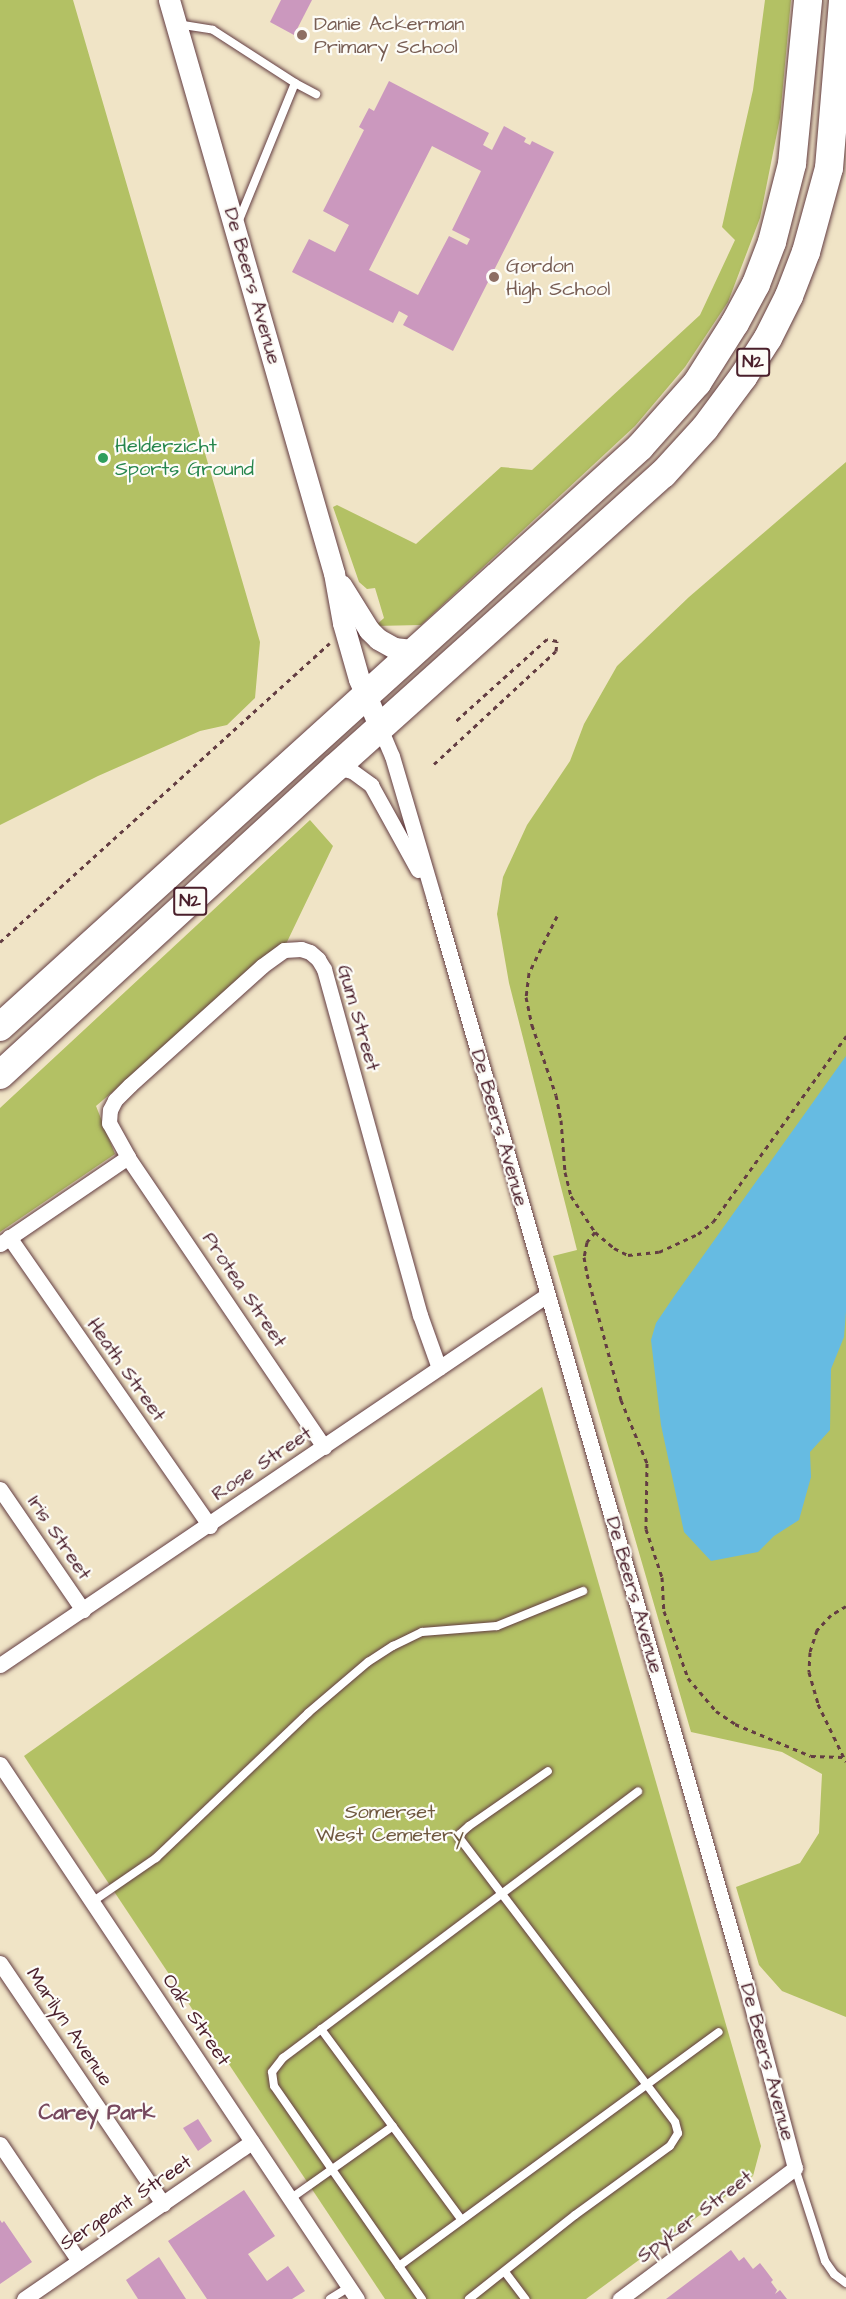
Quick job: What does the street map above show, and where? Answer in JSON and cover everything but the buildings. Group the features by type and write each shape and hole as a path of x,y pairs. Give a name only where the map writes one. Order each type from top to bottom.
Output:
{"highway":[{"name":"N2","path":"0,1027 640,447 697,383 735,323 756,284 772,242 792,164 808,0"},
{"name":"N2","path":"0,1075 336,767 663,474 705,428 743,377 768,338 789,296 821,206 835,120 843,0"}],"street":[{"name":"De Beers Avenue","path":"169,0 334,573 345,630 366,695 392,756 434,899 746,1984 795,2168"},
{"name":"De Beers Avenue","path":"334,573 369,630 378,639 394,648 414,650"},
{"name":"De Beers Avenue","path":"336,767 352,771 371,784 434,899"},
{"name":"Gum Street","path":"128,1156 109,1123 110,1110 115,1100 262,966 284,950 301,949 310,952 318,958 324,969 424,1329 439,1368"},
{"path":"4,1240 128,1156"},
{"name":"Protea Street","path":"128,1156 324,1447"},
{"name":"Heath Street","path":"4,1240 210,1526"},
{"name":"Rose Street","path":"0,1665 210,1526 547,1295"},
{"name":"Iris Street","path":"0,1489 83,1610"},
{"name":"Oak Street","path":"0,1764 353,2293"},
{"name":"Marilyn Avenue","path":"0,1963 163,2204"},
{"name":"Sergeant Street","path":"24,2299 252,2142"},
{"path":"0,2144 80,2261"},
{"name":"Spyker Street","path":"620,2299 795,2168"}],"lane":[{"path":"176,24 213,30 316,94"},
{"path":"236,227 295,83"},
{"path":"92,1902 156,1858 308,1713 368,1662 393,1646 422,1632 497,1626 583,1591"},
{"path":"469,2299 674,2141 678,2133 675,2122 462,1841 460,1834 548,1771"},
{"path":"422,2299 274,2086 272,2079 276,2065 638,1791"},
{"path":"321,2029 462,2220"},
{"path":"399,2266 719,2032"},
{"path":"290,2199 393,2126"},
{"name":"De Beers Avenue","path":"795,2168 825,2261 834,2274 846,2283"},
{"path":"505,2272 525,2299"},
{"path":"330,2299 353,2293"}],"path":[{"path":"0,942 345,630"},
{"path":"434,764 556,651 557,641 554,638 547,639 456,721"},
{"path":"557,916 529,973 526,997 532,1025 556,1095 561,1120 565,1172 571,1196 595,1232 614,1248 628,1255 659,1252 698,1234 729,1202 846,1036"},
{"path":"595,1232 587,1242 584,1257 587,1274 603,1342 621,1400 647,1463 646,1529 662,1577 664,1611 688,1678 716,1711 735,1724 811,1756 843,1757"},
{"path":"846,1606 831,1615 817,1630 810,1652 809,1672 818,1704 836,1736 846,1762"}],"green space":[{"name":"Helderzicht Sports Ground","path":"0,0 73,0 260,642 255,698 227,725 200,731 98,776 0,825"},
{"path":"765,0 791,0 780,118 760,218 728,302 685,367 635,426 421,625 375,626 384,618 375,588 367,589 359,582 333,507 337,505 416,544 501,467 532,470 700,315 735,240 722,227 753,90"},
{"path":"846,462 846,2017 782,1991 759,1965 736,1887 800,1863 819,1833 822,1774 782,1752 691,1732 553,1256 577,1250 509,983 497,914 503,877 527,825 570,761 584,724 617,666 689,597"},
{"path":"310,820 333,846 286,944 96,1106 115,1154 0,1232 0,1108"},
{"name":"Somerset West Cemetery","path":"542,1387 761,2146 753,2176 586,2299 385,2299 24,1756"}],"water":[{"path":"846,1056 846,1312 844,1337 831,1369 830,1430 810,1452 811,1477 799,1520 774,1536 758,1552 711,1561 684,1532 661,1425 651,1340 656,1323 675,1295"}],"place":[{"name":"Danie Ackerman Primary School","path":"302,35"},
{"name":"Gordon High School","path":"494,277"},
{"name":"Helderzicht Sports Ground","path":"103,458"}],"district":[{"name":"Carey Park","path":"97,2113"}]}
